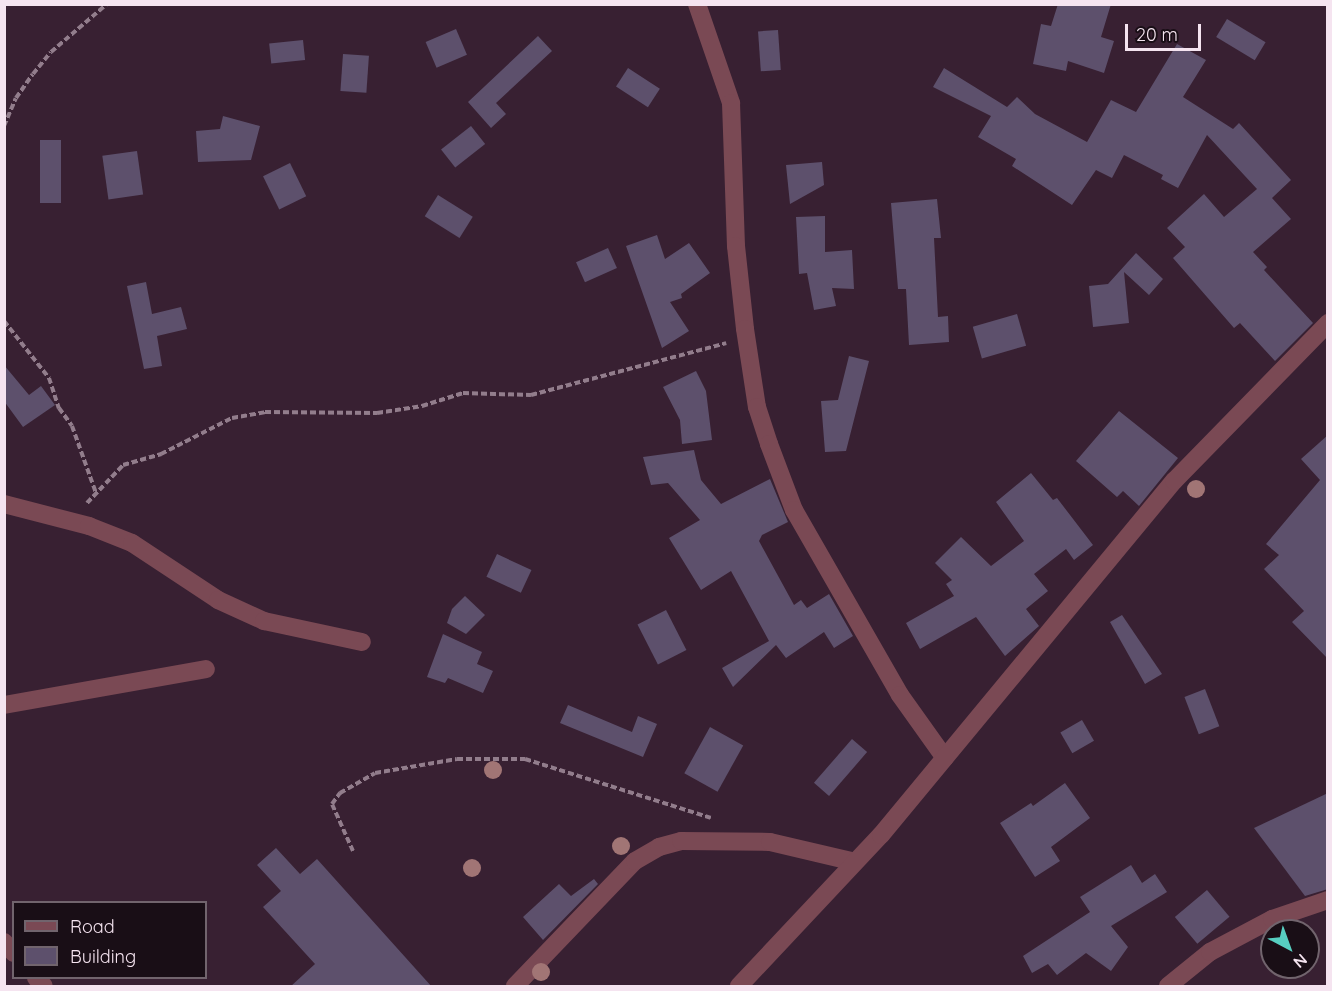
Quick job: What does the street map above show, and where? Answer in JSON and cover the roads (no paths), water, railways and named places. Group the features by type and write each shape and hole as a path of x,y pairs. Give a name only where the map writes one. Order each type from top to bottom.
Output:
{"street":[{"path":"697,4 731,103 736,246 758,407 794,510 900,695 945,758"},
{"path":"739,987 855,862 945,758 1174,481 1328,323"},
{"path":"4,504 70,521 132,543 218,600 254,617 362,642"},
{"path":"4,705 206,669"},
{"path":"515,987 634,861 659,848 681,841 770,842 855,862"},
{"path":"1168,987 1210,952 1272,919 1328,900"}]}
